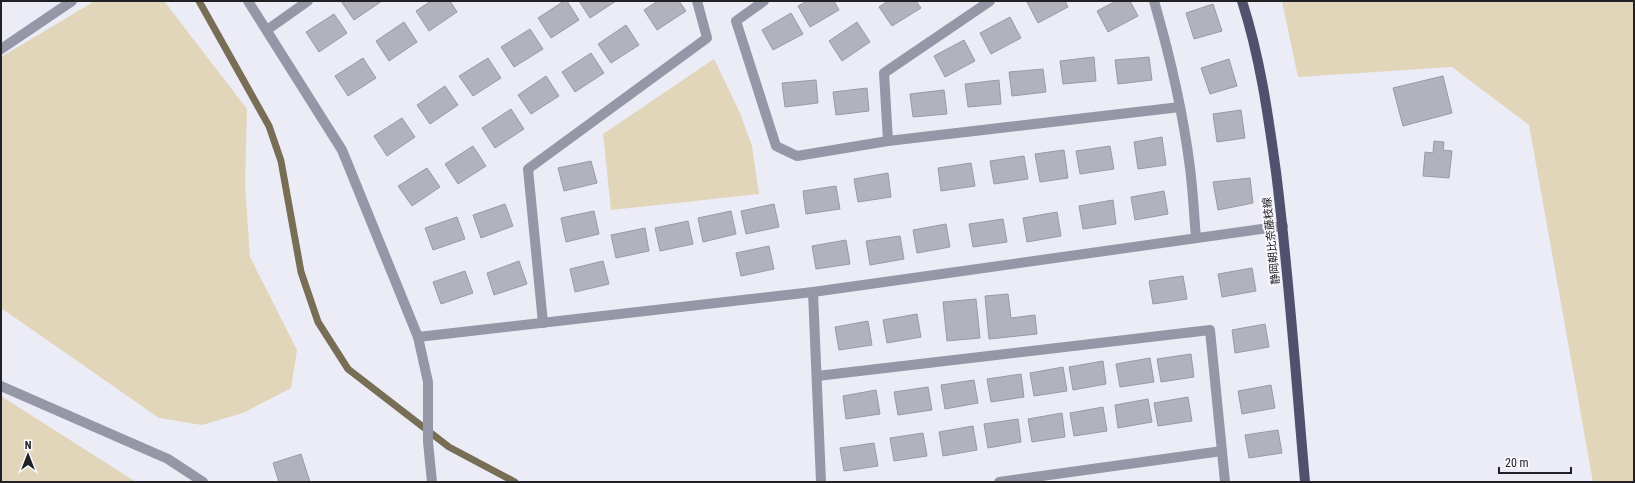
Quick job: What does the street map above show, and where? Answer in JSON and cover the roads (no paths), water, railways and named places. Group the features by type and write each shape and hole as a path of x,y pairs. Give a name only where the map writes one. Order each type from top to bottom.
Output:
{"main road":[{"name":"静岡朝比奈藤枝線","path":"1242,1 1253,34 1265,94 1283,226 1305,482"}],"street":[{"path":"1,49 72,1"},
{"path":"248,1 342,150 418,337 428,382 428,442 432,482"},
{"path":"267,30 308,1"},
{"path":"543,323 528,169 708,38 697,1"},
{"path":"764,1 736,21 776,146 797,156 888,141 1180,107"},
{"path":"888,141 884,73 990,1"},
{"path":"1154,1 1168,49 1180,107 1190,168 1196,238"},
{"path":"418,337 813,292 1283,226"},
{"path":"813,292 822,482"},
{"path":"817,376 1210,330 1225,482"},
{"path":"1,386 168,460 203,482"},
{"path":"999,482 1222,451"}],"waterway":[{"path":"199,1 269,126 281,161 301,272 318,322 348,369 449,447 515,482"}]}
